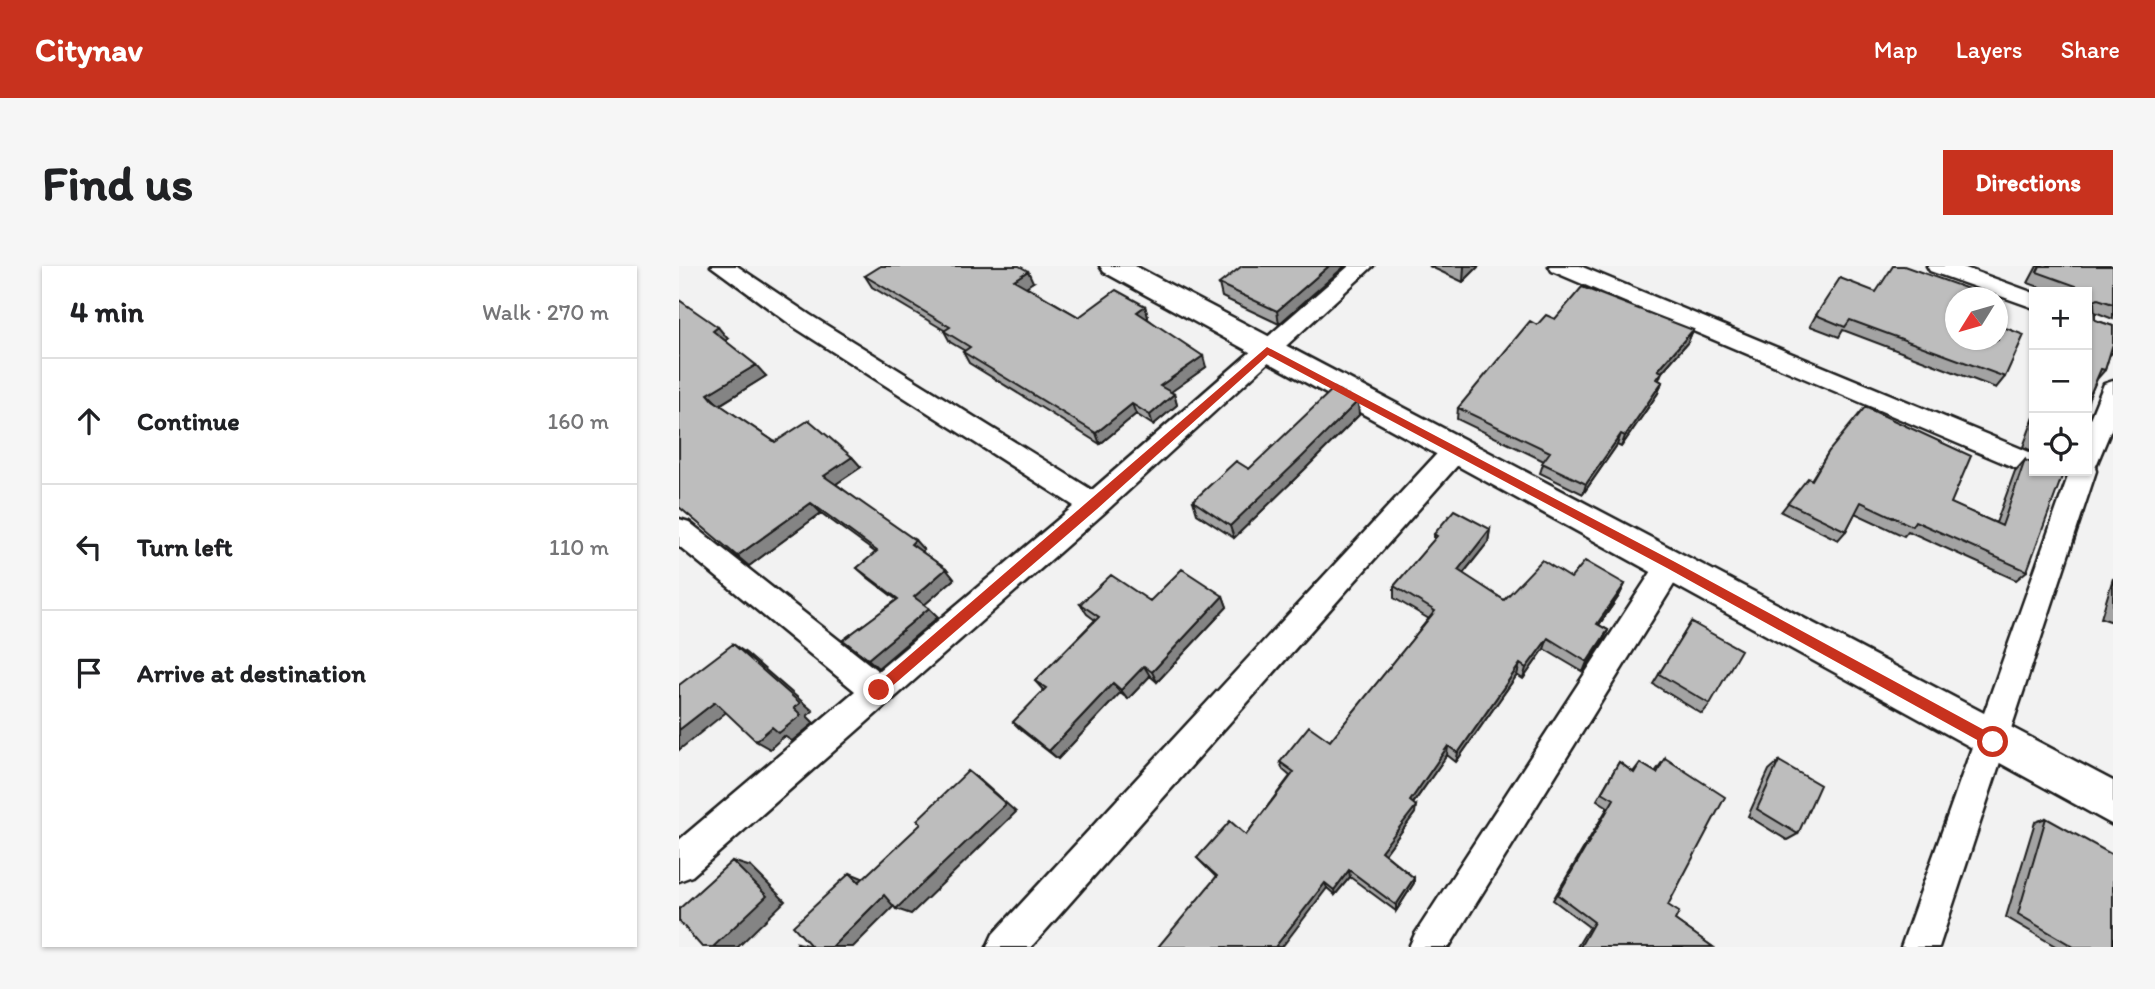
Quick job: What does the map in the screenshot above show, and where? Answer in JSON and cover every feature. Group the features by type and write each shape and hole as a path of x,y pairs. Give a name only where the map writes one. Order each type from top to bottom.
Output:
{"street":[{"path":"722,266 802,321 1094,506"},
{"path":"1114,266 1671,565 1993,742 2113,804"},
{"path":"679,863 1094,506 1362,266"},
{"path":"1560,266 2029,463"},
{"path":"1938,266 2029,299"},
{"path":"2092,445 2113,390"},
{"path":"1006,947 1455,450"},
{"path":"1920,947 1993,742 2080,476"},
{"path":"679,530 879,690"},
{"path":"1428,947 1671,565"}],"building":[{"path":"881,266 1019,266 1028,271 1014,280 1079,317 1116,290 1145,306 1137,312 1203,356 1160,386 1174,394 1150,415 1132,404 1096,433 963,352 970,347 944,331 950,327 865,276"},
{"path":"1242,266 1329,266 1277,311 1219,284"},
{"path":"1893,266 1904,266 1963,287 1945,287 1945,350 2008,350 2008,329 2024,335 2005,377 1850,320 1845,327 1816,315 1840,278 1876,292"},
{"path":"2040,266 2113,266 2113,304 2098,299 2094,301 2095,320 2113,326 2113,348 2105,370 2101,369 2092,390 2092,287 2079,287 2037,272"},
{"path":"1582,287 1693,330 1658,370 1662,372 1657,379 1662,382 1625,436 1621,434 1586,484 1542,463 1550,452 1458,408 1530,321 1537,325 1546,315 1555,319"},
{"path":"679,300 718,327 713,331 756,365 708,394 713,400 775,442 809,420 852,457 824,476 915,540 911,544 946,569 914,597 929,608 868,659 843,640 898,599 857,568 877,551 811,503 737,556 679,507"},
{"path":"1334,388 1358,401 1230,526 1193,501 1236,461 1249,469"},
{"path":"1865,407 1971,456 1951,503 2002,526 2025,460 2029,462 2029,476 2062,476 2027,571 1915,521 1912,526 1861,502 1846,531 1788,503 1808,478 1812,480 1829,451"},
{"path":"1454,510 1490,529 1458,570 1504,600 1542,560 1571,578 1585,561 1625,584 1597,624 1608,630 1587,662 1548,638 1526,668 1520,664 1458,753 1448,746 1410,801 1416,806 1381,851 1414,878 1396,905 1349,870 1334,890 1325,883 1275,947 1158,947 1217,876 1197,858 1230,821 1246,835 1294,772 1280,762 1309,726 1330,741 1435,611 1394,586 1437,536 1434,534"},
{"path":"1182,569 1223,596 1152,672 1144,666 1121,690 1113,683 1049,751 1013,722 1046,688 1035,681 1099,617 1080,604 1111,575 1150,601"},
{"path":"1691,622 1741,650 1710,704 1659,674"},
{"path":"733,644 800,703 794,708 801,715 779,733 772,727 756,741 715,702 679,730 679,685"},
{"path":"1665,758 1725,797 1668,905 1679,912 1675,920 1713,947 1580,947 1594,922 1558,895 1614,799 1602,792 1619,762 1634,773 1640,763 1657,773"},
{"path":"1779,761 1820,785 1798,834 1757,809"},
{"path":"968,771 1006,804 896,909 884,895 832,947 812,947 793,926 850,873 859,882 921,824 917,820"},
{"path":"2046,818 2113,855 2113,947 2074,947 2018,914"},
{"path":"732,861 767,896 713,947 702,947 679,921 679,909"}],"route":[{"path":"879,690 1094,506 1267,350 1671,565 1993,742"}]}
